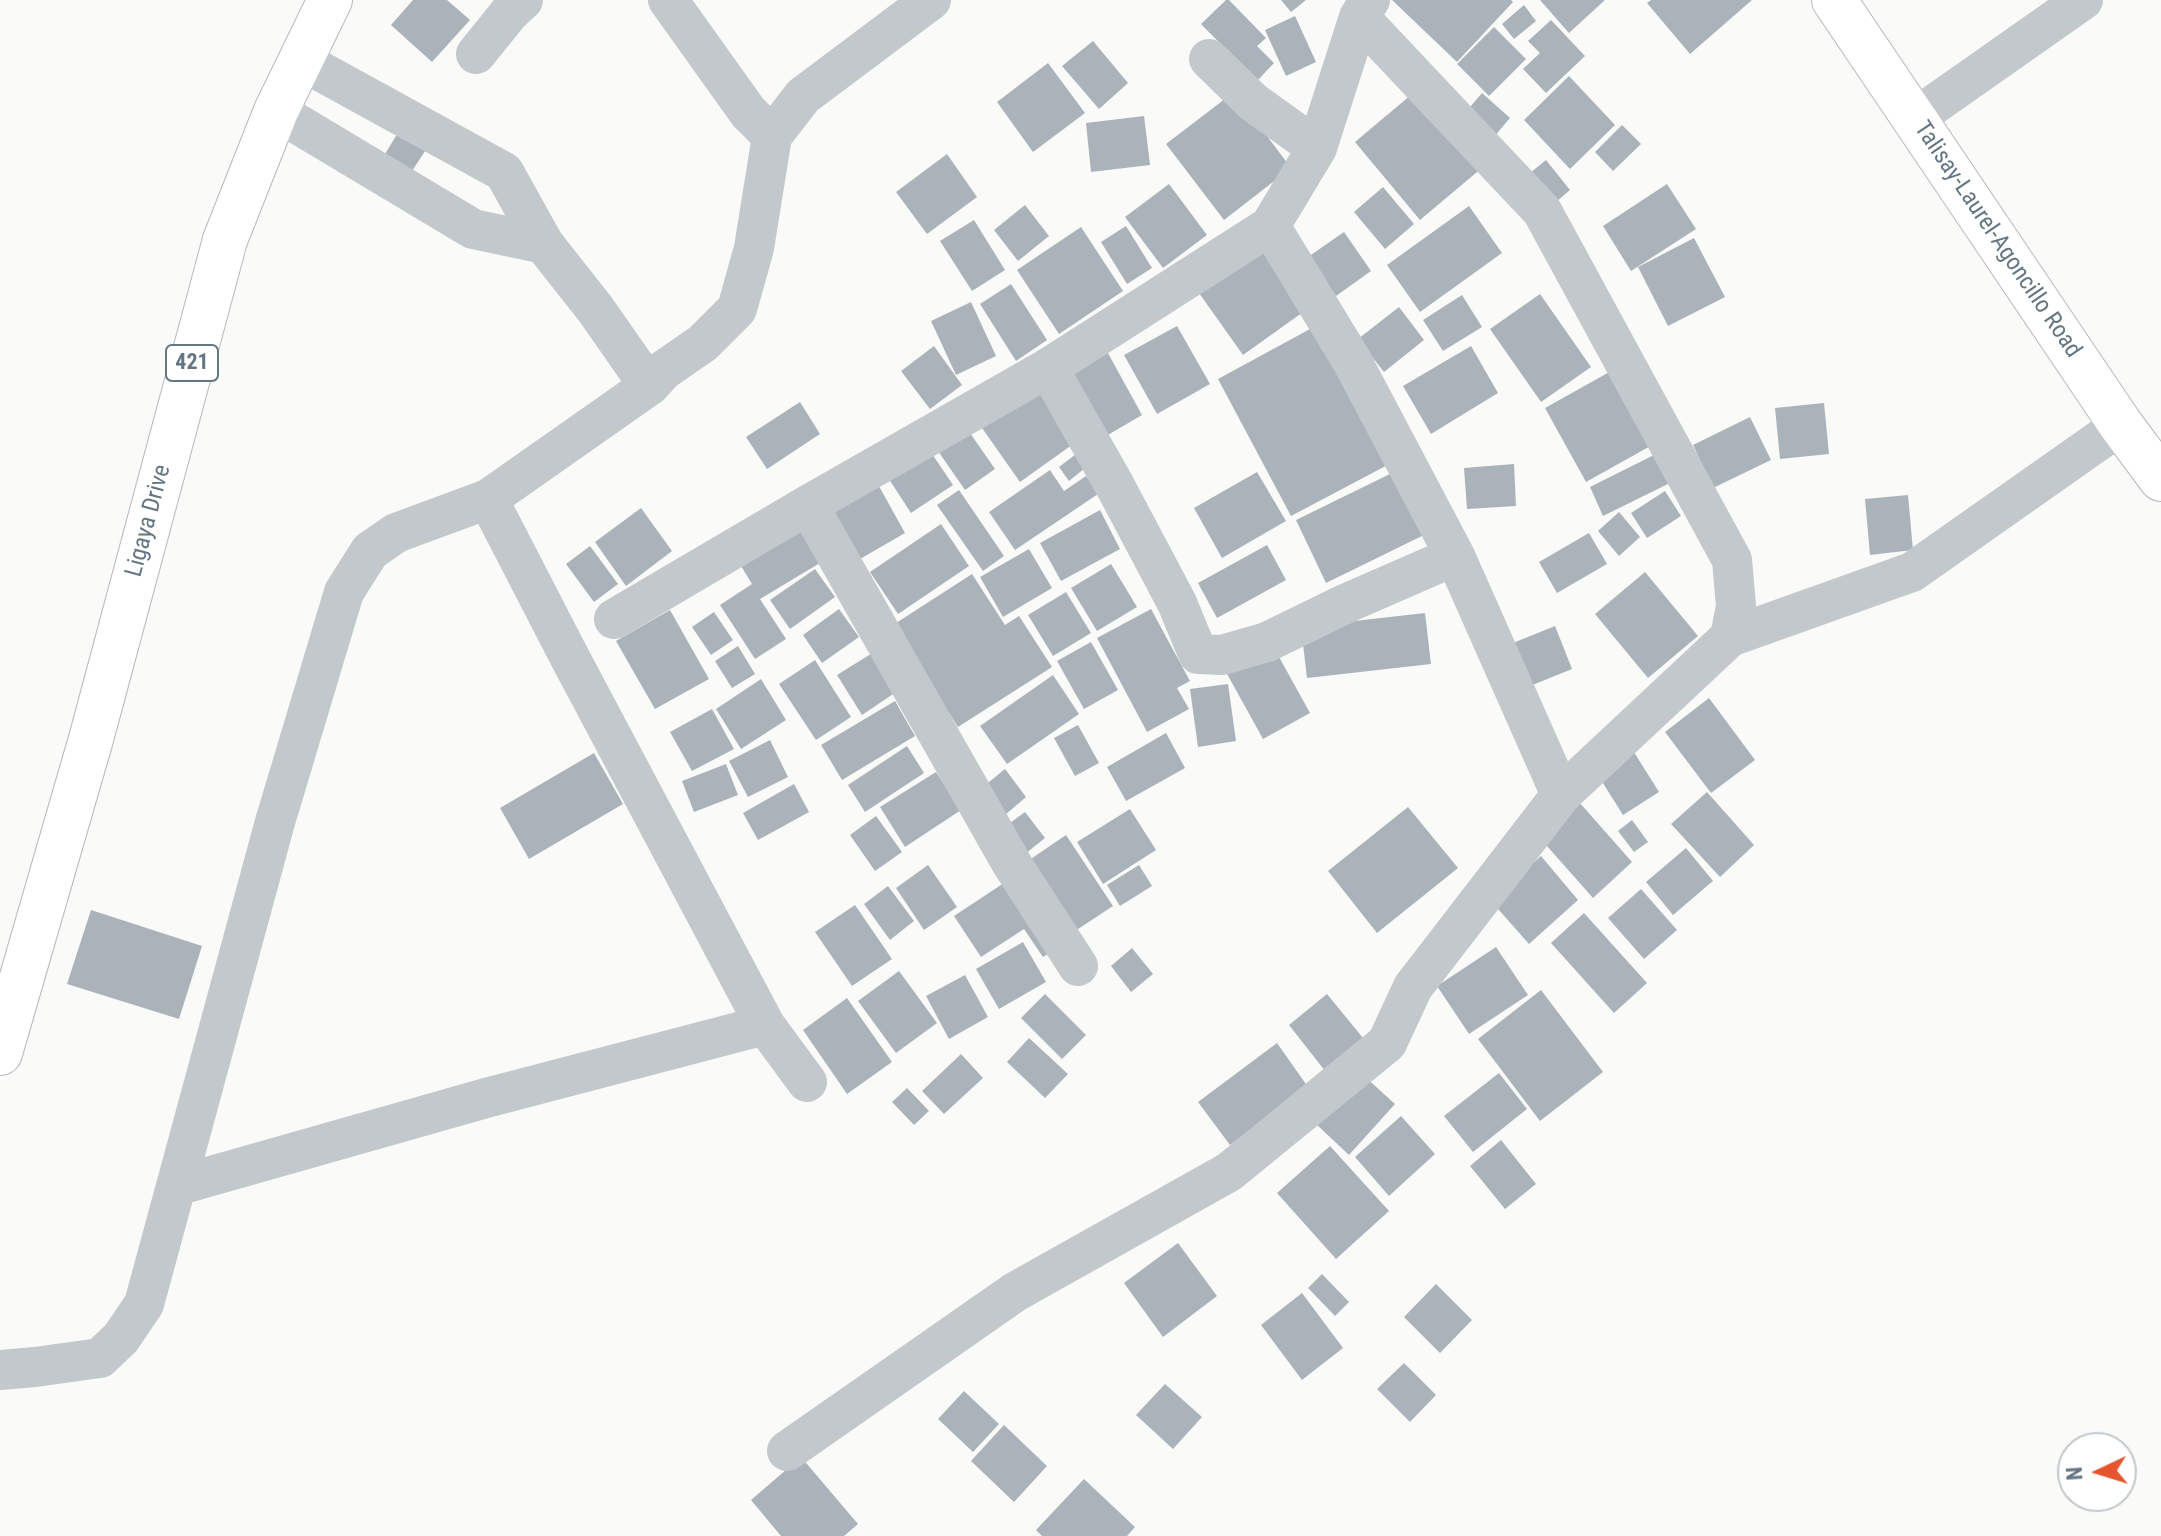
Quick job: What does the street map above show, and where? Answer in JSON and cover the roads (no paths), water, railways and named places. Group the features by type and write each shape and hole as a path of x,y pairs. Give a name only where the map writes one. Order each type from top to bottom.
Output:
{"main road":[{"name":"Ligaya Drive","path":"0,1053 91,739 225,240 276,111 330,0"},
{"name":"Talisay-Laurel-Agoncillo Road","path":"1834,0 2141,452"}],"street":[{"path":"476,54 523,0"},
{"path":"668,0 748,112 772,136"},
{"path":"0,1370 100,1358 121,1338 144,1304 275,822 344,592 370,551 396,533 488,499 649,386 664,370 703,343 737,309 754,248 772,136 803,96 931,0"},
{"path":"1915,118 2083,0"},
{"path":"614,619 1048,368 1270,226 1317,148 1364,9 1542,211 1732,560 1736,606 1730,637"},
{"path":"1209,59 1253,102 1317,148"},
{"path":"300,60 504,172 544,244 596,310 649,386"},
{"path":"276,111 473,229 544,244"},
{"path":"1270,226 1352,361 1455,556 1561,795"},
{"path":"1048,368 1177,603 1198,654 1222,655 1267,642 1455,556"},
{"path":"787,1451 1015,1292 1229,1172 1387,1043 1413,987 1561,795 1730,637 1912,572 2141,452"},
{"path":"488,499 765,1025 807,1082"},
{"path":"808,505 1012,864 1078,966"},
{"path":"176,1186 486,1098 765,1025"}]}
